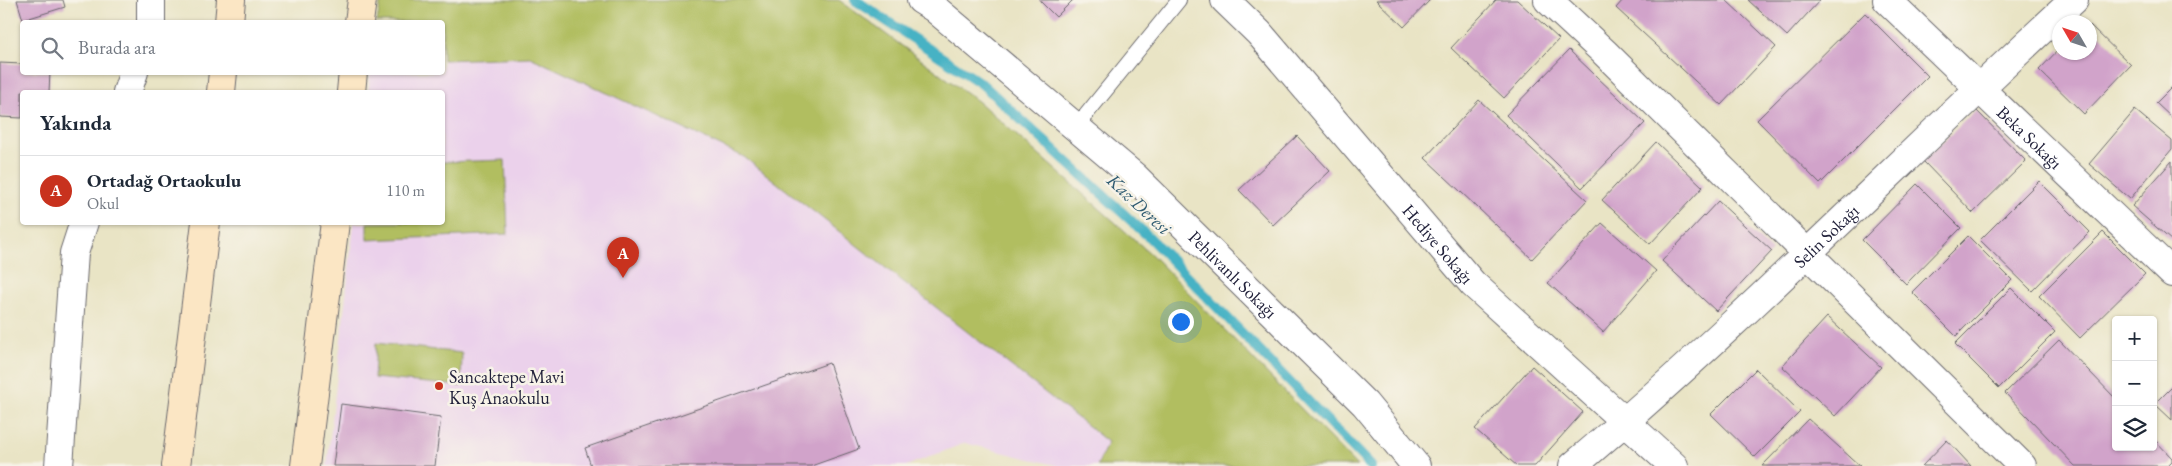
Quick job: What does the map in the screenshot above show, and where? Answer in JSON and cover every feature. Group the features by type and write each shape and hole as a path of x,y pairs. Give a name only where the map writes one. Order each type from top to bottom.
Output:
{"main road":[{"path":"229,20 231,0"},
{"path":"359,20 362,0"},
{"path":"220,90 223,75"},
{"path":"351,90 353,75"},
{"path":"176,466 206,225"},
{"path":"304,466 335,225"}],"street":[{"path":"151,0 151,20"},
{"name":"Pehlivanlı Sokağı","path":"921,0 934,8 1135,177 1365,404 1416,466"},
{"name":"Hediye Sokağı","path":"1225,0 1259,34 1473,284 1674,466"},
{"path":"1548,0 1604,52 2022,466"},
{"name":"Beka Sokağı","path":"1887,0 2172,273"},
{"name":"Selin Sokağı","path":"1574,466 1625,422 1808,254 1978,88 2074,0"},
{"path":"129,90 133,75"},
{"path":"59,466 74,253 83,225"}],"lane":[{"path":"1076,127 1179,0"}],"shaded area":[{"path":"530,57 744,157 1108,442 1097,466 1059,466 965,443 906,466 327,466 354,225 445,225 445,90 368,90 370,75 445,75 445,60"}],"green space":[{"path":"381,0 839,0 979,102 1152,255 1357,466 1097,466 1108,442 744,157 530,57 445,60 445,20 377,20"},
{"path":"505,160 508,234 367,240 367,225 445,225 445,162"},
{"path":"376,343 462,353 461,386 374,378"}],"building":[{"path":"17,0 63,0 65,7 23,20"},
{"path":"1039,0 1073,0 1056,17"},
{"path":"1376,0 1430,0 1404,27"},
{"path":"1496,0 1517,0 1559,39 1504,98 1451,48"},
{"path":"1623,0 1726,0 1776,47 1721,105 1616,8"},
{"path":"1748,0 1820,0 1787,36"},
{"path":"1865,13 1928,76 1820,184 1757,120"},
{"path":"2097,32 2131,65 2084,114 2039,70 2052,56 2052,60 2097,60"},
{"path":"1569,50 1645,123 1582,188 1506,115"},
{"path":"0,63 20,64 20,75 50,75 49,90 20,90 20,118 0,117"},
{"path":"2172,87 2172,118 2156,103"},
{"path":"1479,100 1587,200 1532,259 1425,158"},
{"path":"1976,110 2026,161 1973,213 1923,161"},
{"path":"2135,110 2172,141 2172,149 2130,199 2089,164"},
{"path":"1297,136 1330,171 1273,225 1239,190"},
{"path":"1656,142 1703,187 1650,244 1602,200"},
{"path":"2172,161 2172,241 2132,206"},
{"path":"2039,181 2090,232 2032,291 1980,240"},
{"path":"1917,184 1961,228 1906,284 1862,240"},
{"path":"1718,201 1772,251 1716,311 1662,261"},
{"path":"1602,223 1656,271 1603,332 1548,283"},
{"path":"2103,232 2145,274 2080,338 2039,296"},
{"path":"1968,236 2012,280 1956,336 1912,292"},
{"path":"2011,288 2055,332 1999,388 1955,344"},
{"path":"1827,317 1881,367 1835,416 1782,366"},
{"path":"2059,340 2112,395 2112,451 2157,451 2157,442 2172,458 2172,462 2168,466 2075,466 2005,393"},
{"path":"829,363 859,449 811,466 591,466 585,448"},
{"path":"1532,366 1583,412 1535,466 1517,466 1475,429"},
{"path":"1756,369 1800,412 1755,457 1711,414"},
{"path":"2172,387 2172,420 2157,406 2157,402"},
{"path":"341,404 441,417 435,466 333,466"},
{"path":"1808,419 1860,466 1762,466"},
{"path":"1947,440 1971,466 1922,466"}],"waterway":[{"name":"Kaz Deresi","path":"855,0 982,84 1149,237 1371,466"}],"place":[{"name":"Ortadağ Ortaokulu","path":"623,278"},
{"name":"Sancaktepe Mavi Kuş Anaokulu","path":"439,386"}]}
